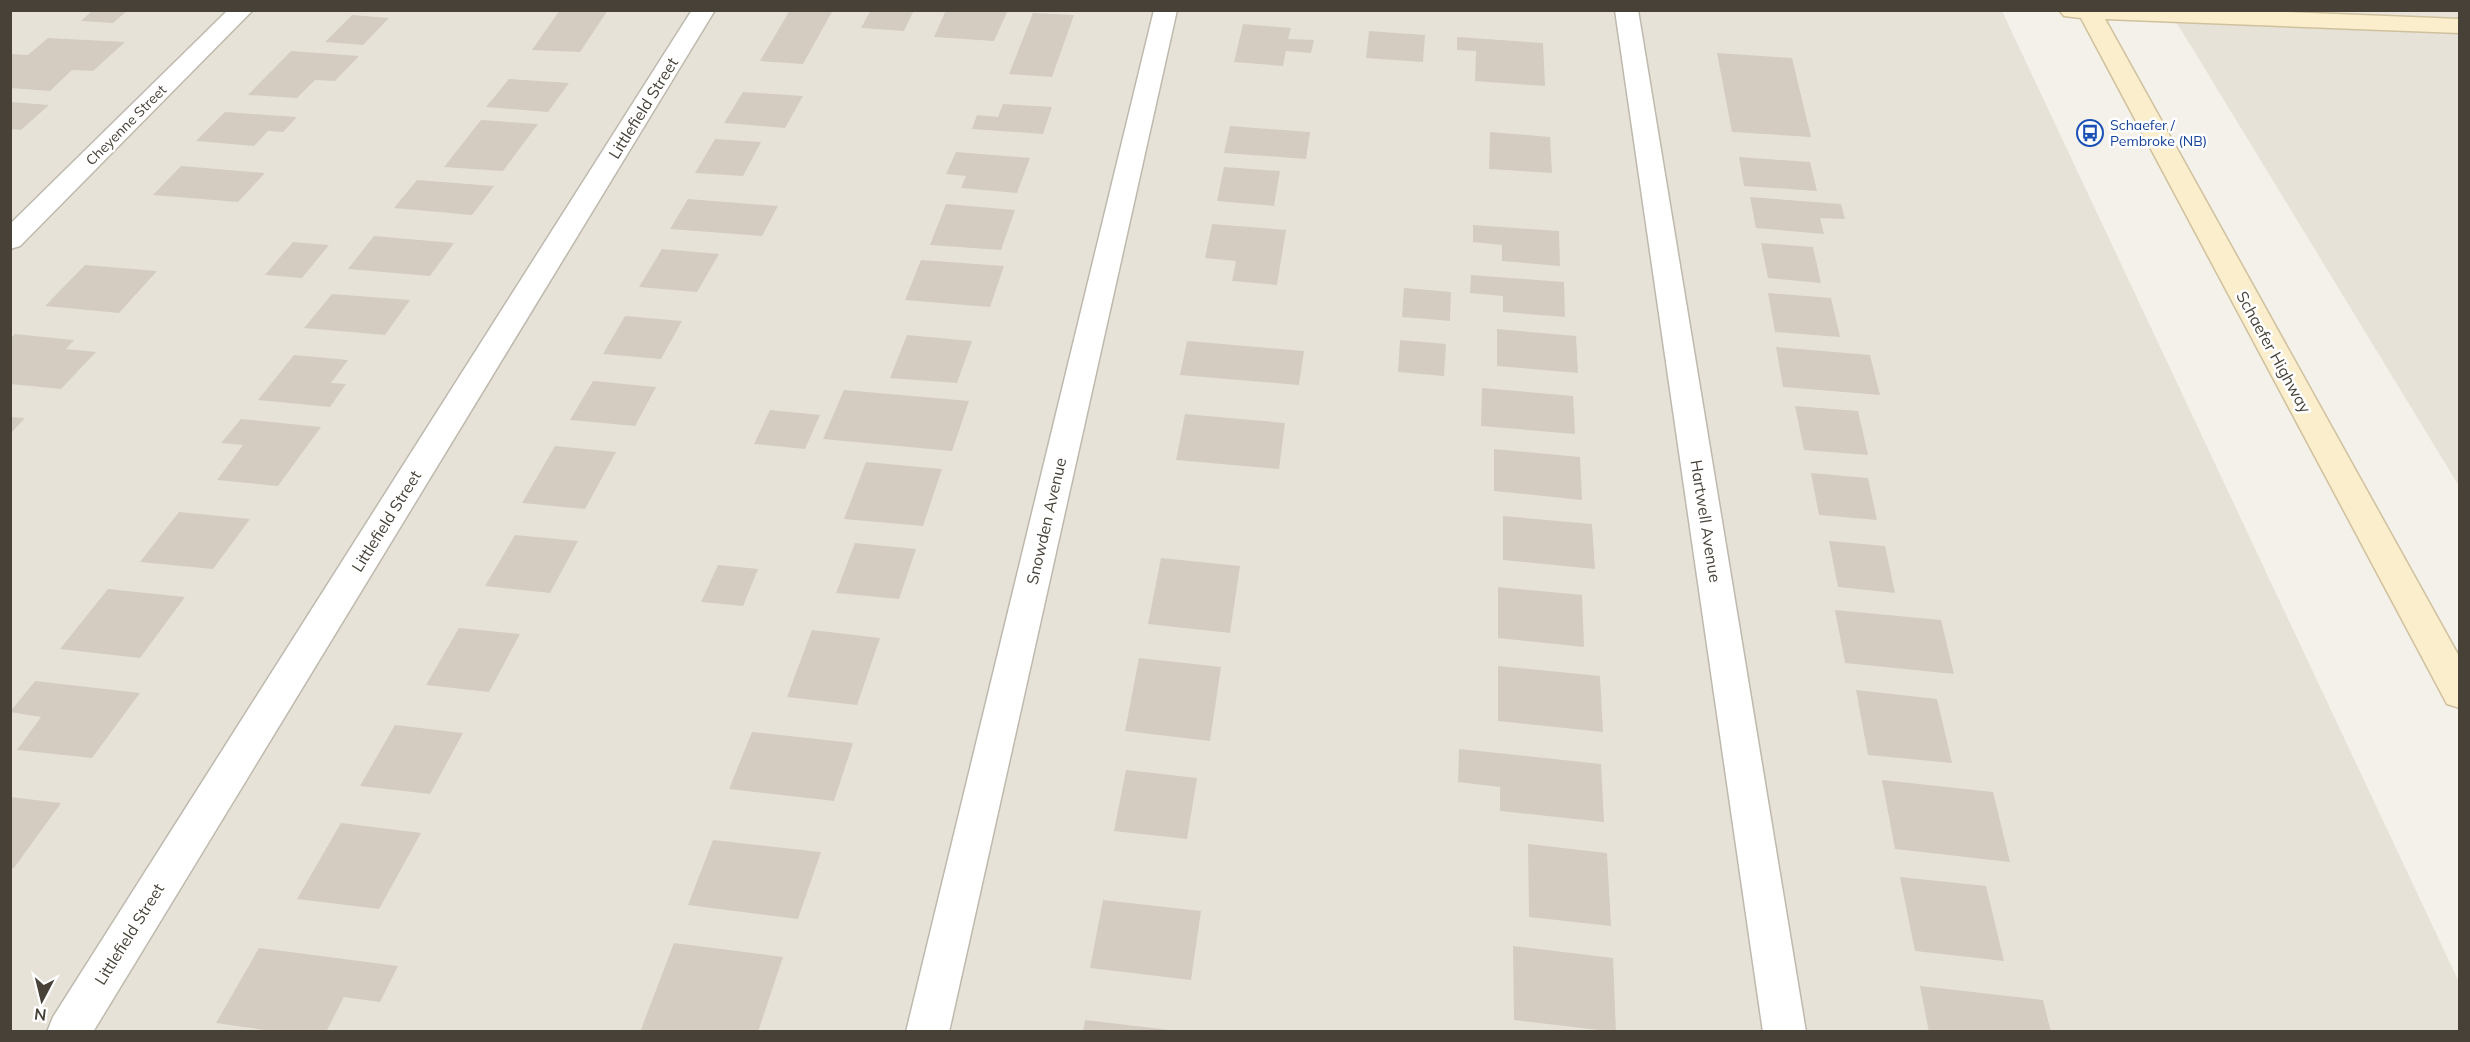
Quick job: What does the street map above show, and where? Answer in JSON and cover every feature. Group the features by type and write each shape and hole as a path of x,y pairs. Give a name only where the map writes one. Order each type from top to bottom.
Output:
{"street":[{"name":"Cheyenne Street","path":"10,240 242,10"},
{"name":"Littlefield Street","path":"68,1032 704,10"},
{"name":"Snowden Avenue","path":"927,1032 1166,10"},
{"name":"Hartwell Avenue","path":"1626,10 1785,1032"},
{"path":"2083,11 2460,26"},
{"name":"Schaefer Highway","path":"2083,11 2460,693"}],"shaded area":[{"path":"10,11 2002,11 2459,982 2459,1031 11,1031"},
{"path":"2169,11 2459,11 2459,486 2191,46"}],"building":[{"path":"93,10 128,10 113,23 81,21"},
{"path":"560,10 608,10 580,52 532,50"},
{"path":"790,10 833,10 803,64 760,61"},
{"path":"871,10 914,10 904,31 861,28"},
{"path":"946,10 1007,12 994,41 934,37"},
{"path":"1033,13 1074,15 1052,77 1009,74"},
{"path":"352,15 389,18 363,45 325,42"},
{"path":"1243,24 1291,28 1288,39 1314,40 1311,53 1286,51 1283,66 1234,62"},
{"path":"1369,31 1425,35 1423,62 1366,58"},
{"path":"1457,37 1543,43 1545,86 1475,81 1476,51 1457,50"},
{"path":"48,38 125,42 93,71 72,70 50,91 10,88 10,54 28,55"},
{"path":"291,51 359,56 335,81 315,80 297,98 248,95"},
{"path":"1717,53 1792,58 1811,137 1732,132"},
{"path":"509,79 569,83 548,112 486,107"},
{"path":"743,92 803,96 785,128 724,123"},
{"path":"10,102 49,105 21,130 10,129"},
{"path":"1003,104 1052,107 1043,134 972,129 977,115 998,117"},
{"path":"225,112 297,117 283,132 268,131 254,146 196,141"},
{"path":"481,120 538,124 503,171 444,167"},
{"path":"1230,126 1310,132 1306,159 1224,153"},
{"path":"1490,132 1550,137 1552,173 1489,169"},
{"path":"715,139 761,142 743,176 695,173"},
{"path":"956,152 1030,158 1017,193 961,188 966,176 946,174"},
{"path":"1739,157 1810,162 1817,191 1744,186"},
{"path":"181,166 265,173 238,202 153,195"},
{"path":"1224,167 1280,171 1274,206 1217,201"},
{"path":"417,180 494,186 472,215 394,208"},
{"path":"1750,197 1841,204 1845,219 1820,218 1824,234 1756,228"},
{"path":"688,199 778,206 762,236 670,229"},
{"path":"946,204 1015,210 1001,250 930,245"},
{"path":"1212,224 1286,230 1277,285 1232,281 1236,261 1205,258"},
{"path":"1473,225 1559,231 1560,266 1502,261 1502,245 1473,242"},
{"path":"374,236 454,243 430,276 348,269"},
{"path":"293,242 329,245 302,278 265,275"},
{"path":"1761,243 1813,247 1821,283 1768,278"},
{"path":"662,249 719,254 697,292 639,287"},
{"path":"921,260 1004,266 990,307 905,300"},
{"path":"85,265 157,271 119,313 45,306"},
{"path":"1471,275 1564,282 1565,317 1503,312 1503,296 1470,293"},
{"path":"1404,288 1451,292 1450,321 1402,317"},
{"path":"1768,293 1831,298 1840,337 1775,332"},
{"path":"332,294 410,300 385,335 304,328"},
{"path":"625,316 682,321 661,359 603,354"},
{"path":"1497,329 1576,336 1578,373 1497,366"},
{"path":"15,334 74,340 66,349 96,352 61,389 10,384 10,339"},
{"path":"907,335 972,341 957,383 890,378"},
{"path":"1400,340 1446,344 1444,376 1398,372"},
{"path":"1187,341 1304,351 1299,385 1180,375"},
{"path":"1776,347 1870,355 1880,395 1783,387"},
{"path":"294,355 348,360 331,383 346,384 330,407 258,400"},
{"path":"593,381 656,387 635,426 570,420"},
{"path":"1482,388 1573,396 1575,434 1481,426"},
{"path":"844,390 969,401 952,451 823,439"},
{"path":"1795,406 1858,411 1868,455 1804,450"},
{"path":"770,410 820,415 805,449 754,444"},
{"path":"1185,414 1285,423 1279,469 1176,460"},
{"path":"10,417 25,418 10,434"},
{"path":"241,419 321,427 278,486 217,480 243,445 221,443"},
{"path":"555,446 616,452 585,509 522,503"},
{"path":"1494,449 1580,457 1582,500 1494,491"},
{"path":"866,462 942,469 923,526 844,519"},
{"path":"1811,473 1868,478 1877,520 1819,515"},
{"path":"179,512 250,519 213,569 140,562"},
{"path":"1503,516 1592,524 1595,569 1503,560"},
{"path":"515,535 578,541 550,593 485,586"},
{"path":"1829,541 1885,546 1895,593 1838,587"},
{"path":"855,543 916,549 899,599 836,593"},
{"path":"1161,558 1240,566 1230,633 1148,624"},
{"path":"718,565 758,569 743,606 701,602"},
{"path":"1498,587 1582,595 1584,647 1498,638"},
{"path":"108,589 185,597 140,658 60,649"},
{"path":"1835,610 1941,620 1954,674 1845,663"},
{"path":"459,628 520,634 489,692 426,685"},
{"path":"812,630 880,638 857,705 787,697"},
{"path":"1139,658 1221,667 1210,741 1125,731"},
{"path":"1498,666 1600,676 1603,732 1498,721"},
{"path":"35,681 140,693 92,758 17,750 41,717 10,712"},
{"path":"1856,690 1937,699 1952,763 1868,755"},
{"path":"395,725 463,733 430,794 360,786"},
{"path":"752,732 853,743 834,801 729,789"},
{"path":"1459,749 1601,764 1604,822 1500,811 1500,787 1458,782"},
{"path":"1126,770 1197,778 1187,839 1114,831"},
{"path":"1882,780 1993,792 2010,862 1895,849"},
{"path":"10,797 61,803 14,868 10,868"},
{"path":"341,823 421,833 379,909 297,899"},
{"path":"713,840 821,852 798,919 688,905"},
{"path":"1528,844 1607,853 1611,926 1529,917"},
{"path":"1900,877 1986,886 2004,961 1915,951"},
{"path":"1103,900 1201,911 1191,980 1090,968"},
{"path":"674,943 783,957 758,1032 640,1032"},
{"path":"1513,946 1613,958 1616,1032 1514,1020"},
{"path":"259,948 398,966 380,1002 344,997 326,1032 279,1032 216,1023"},
{"path":"1920,986 2043,1000 2051,1032 1929,1032"},
{"path":"1085,1020 1170,1030 1170,1032 1083,1032"}],"place":[{"name":"Schaefer / Pembroke (NB)","path":"2090,133"}]}
